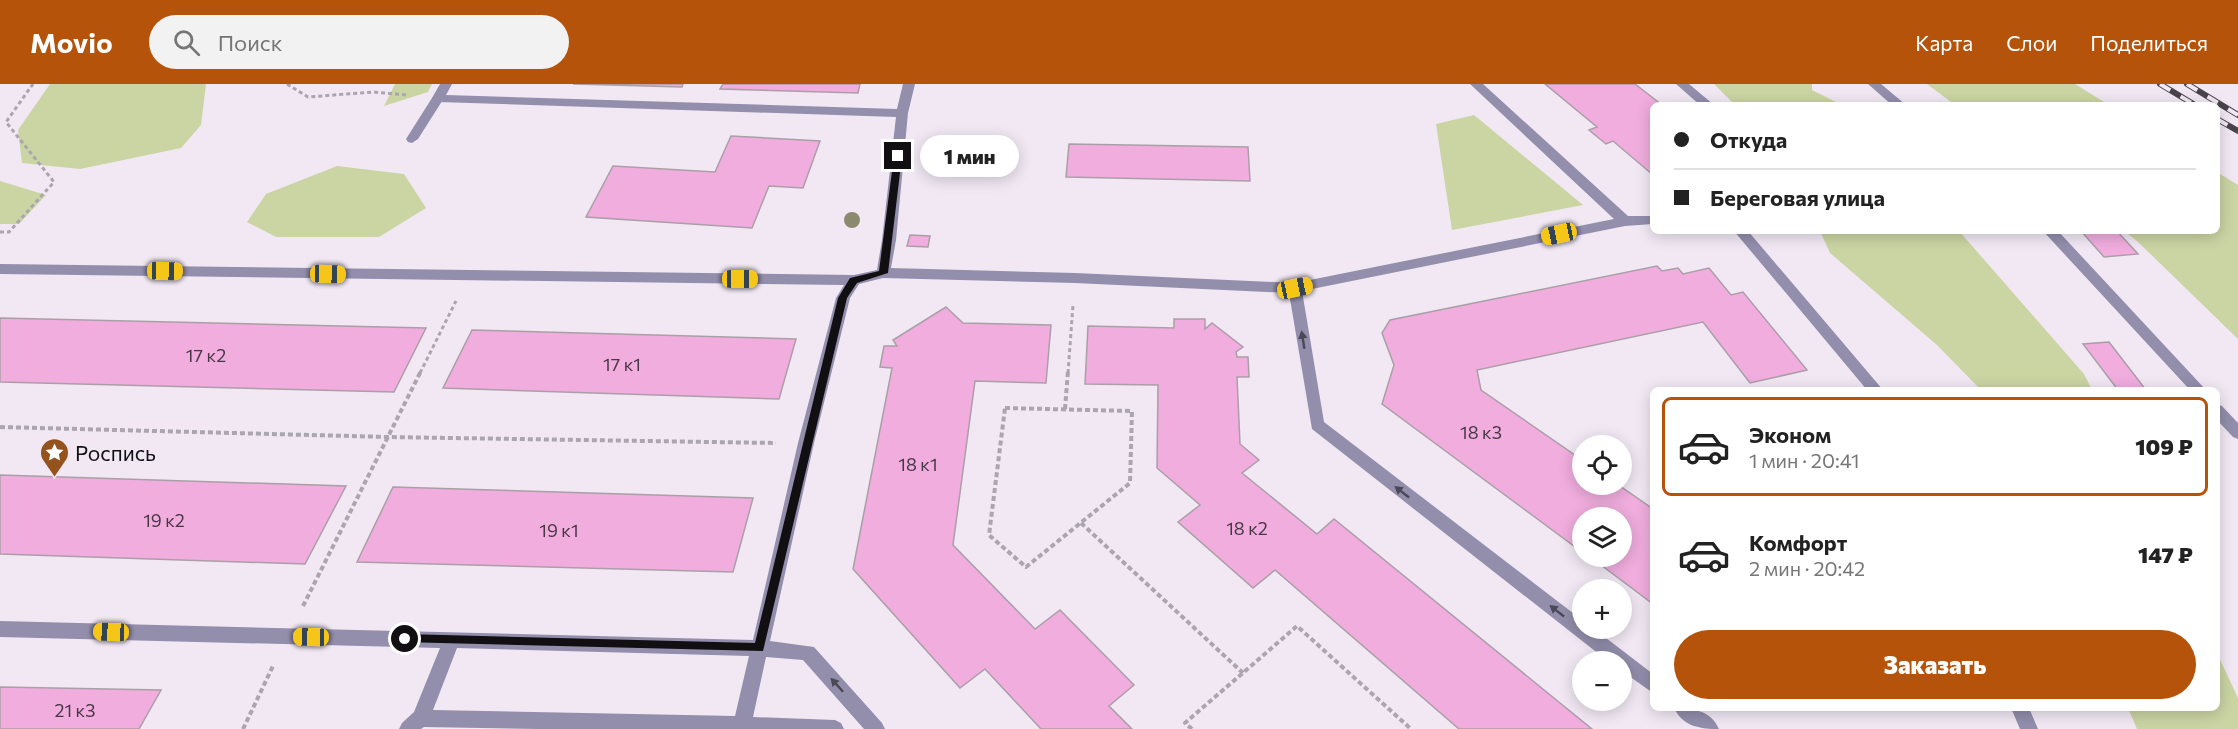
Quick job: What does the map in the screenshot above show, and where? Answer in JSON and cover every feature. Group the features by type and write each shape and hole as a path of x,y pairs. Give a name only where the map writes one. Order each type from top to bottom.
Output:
{"street":[{"path":"412,139 446,84"},
{"path":"884,273 903,113 909,84"},
{"path":"1476,84 1625,221"},
{"path":"1682,84 1704,102"},
{"path":"1874,84 1896,102"},
{"path":"438,98 903,113"},
{"path":"0,269 854,280 884,273 1075,278 1295,288 1625,221 1650,220"},
{"path":"1744,234 1873,387"},
{"path":"2053,234 2196,387"},
{"path":"741,727 806,443 843,298 854,280"},
{"path":"1295,288 1317,426 1650,683"},
{"path":"2220,413 2238,433"},
{"path":"0,629 759,648 808,653 876,729"},
{"path":"452,640 414,723 835,729"},
{"path":"1687,711 1710,729"},
{"path":"2021,711 2029,729"}],"path":[{"path":"0,232 9,232 54,182 6,122 33,84"},
{"path":"287,84 308,97 373,92 438,98"},
{"path":"243,729 468,276"},
{"path":"1065,409 1075,278"},
{"path":"1005,408 1132,411 1130,483 1081,523 1026,567 989,535 1005,408"},
{"path":"0,427 388,437 806,443"},
{"path":"1081,523 1243,673"},
{"path":"1192,729 1185,723 1297,626 1411,729"}],"green space":[{"path":"50,84 206,84 201,125 181,148 80,169 22,163 18,130"},
{"path":"395,84 432,84 428,92 384,106"},
{"path":"1714,84 1812,84 1812,90 1836,102 1732,102"},
{"path":"1927,84 2075,84 2104,102 1951,102"},
{"path":"1474,115 1583,205 1452,230 1436,124"},
{"path":"337,166 404,174 426,208 379,237 276,237 247,222 266,194"},
{"path":"2220,174 2238,185 2238,339 2128,234 2220,234"},
{"path":"0,181 46,195 19,224 0,224"},
{"path":"1821,234 1962,234 2084,374 2090,387 1978,387 1937,345 1830,253"},
{"path":"2220,659 2238,698 2238,729 2137,729 2129,711 2220,711"}],"building":[{"path":"573,84 683,84 682,87"},
{"path":"723,84 860,84 858,93 720,89"},
{"path":"1545,84 1635,84 1658,102 1650,102 1650,172 1613,141 1606,144 1589,130 1597,127"},
{"path":"731,136 820,141 803,188 769,186 752,228 586,217 613,166 715,172"},
{"path":"1069,144 1248,147 1250,181 1066,177"},
{"path":"2084,234 2120,234 2138,254 2104,257"},
{"path":"910,235 930,236 928,247 907,246"},
{"path":"1657,266 1662,271 1678,268 1683,274 1709,268 1731,295 1743,292 1807,370 1750,383 1703,322 1477,370 1481,390 1572,453 1572,495 1632,494 1650,507 1650,602 1632,588 1632,579 1620,579 1604,567 1632,567 1632,507 1572,507 1572,545 1382,404 1394,365 1382,333 1390,320"},
{"path":"946,307 963,323 1051,325 1046,383 975,381 953,545 1035,629 1060,610 1134,685 1109,706 1132,729 1041,729 985,669 960,688 853,569 892,368 880,367 884,346 897,346 893,340"},
{"path":"0,318 426,328 394,392 0,382"},
{"path":"1174,319 1205,319 1205,329 1212,323 1243,347 1236,352 1237,357 1248,357 1249,377 1237,377 1240,444 1259,460 1242,473 1317,534 1334,519 1592,729 1459,729 1275,570 1253,588 1178,522 1200,505 1157,468 1158,385 1085,384 1088,326 1174,328"},
{"path":"472,330 796,339 779,399 443,388"},
{"path":"2109,342 2144,387 2116,387 2083,344"},
{"path":"0,475 346,486 305,564 0,554"},
{"path":"393,487 753,498 733,572 357,562"},
{"path":"0,687 161,690 139,729 0,729"}],"railway":[{"path":"2160,84 2190,102"},
{"path":"2187,84 2217,102"},
{"path":"2220,104 2238,115"},
{"path":"2220,121 2238,131"}],"place":[{"name":"Роспись","path":"54,478"}],"route":[{"path":"405,639 759,648 806,443 843,298 854,280 884,273 898,156"}]}
